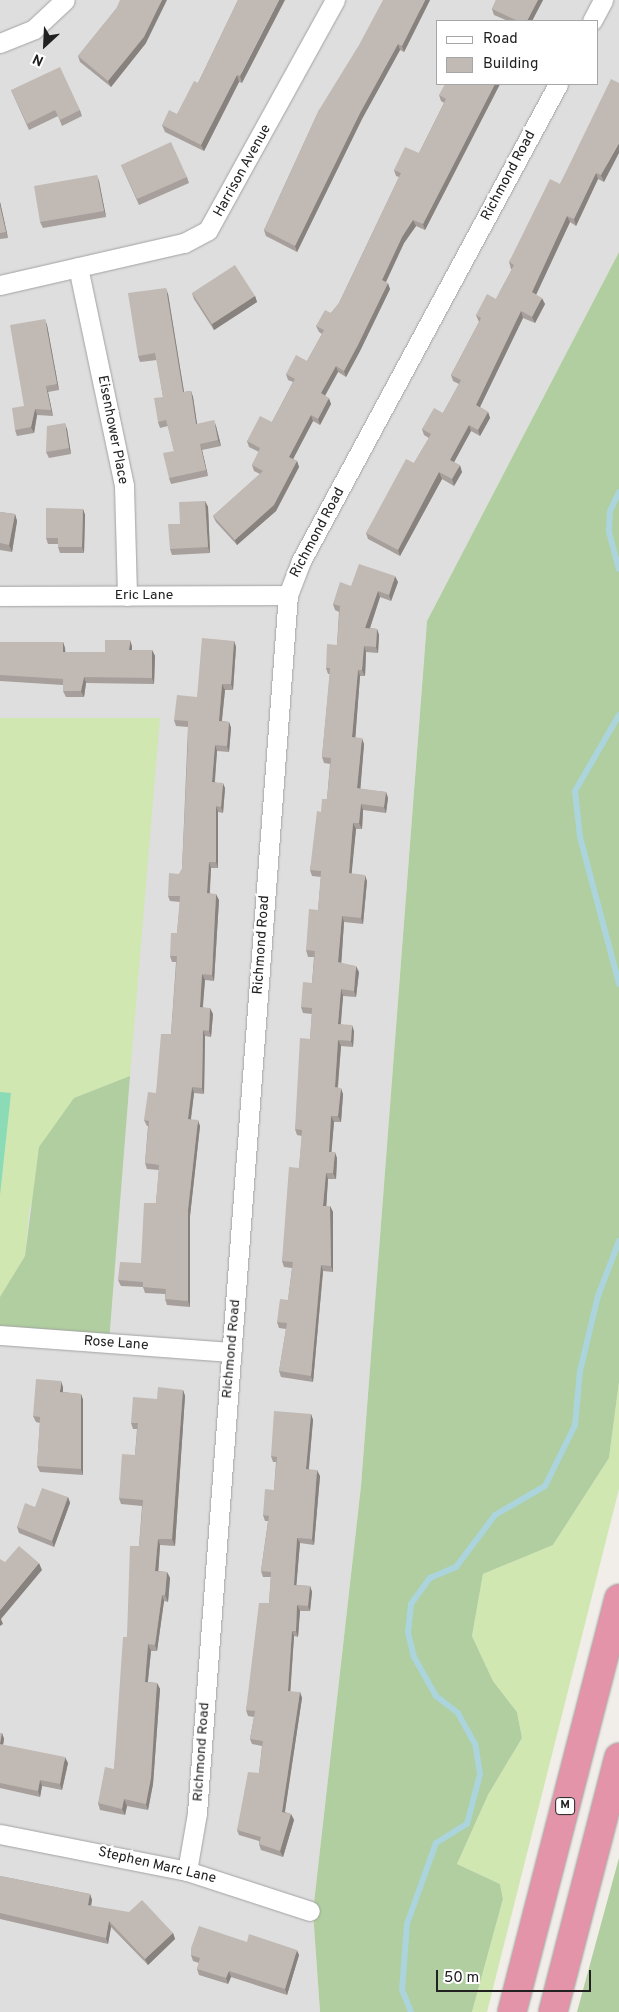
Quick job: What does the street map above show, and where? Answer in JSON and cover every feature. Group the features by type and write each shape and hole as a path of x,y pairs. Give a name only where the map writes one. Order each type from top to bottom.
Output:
{"highway":[{"name":"M","path":"512,2012 619,1599"},
{"path":"553,2012 619,1757"}],"street":[{"path":"0,42 34,29 65,0"},
{"name":"Harrison Avenue","path":"0,284 184,243 208,230 335,0"},
{"path":"593,20 603,0"},
{"name":"Richmond Road","path":"187,1871 197,1813 288,595 301,561 557,85"},
{"name":"Eisenhower Place","path":"78,267 124,486 127,596"},
{"name":"Eric Lane","path":"0,596 288,595"},
{"name":"Rose Lane","path":"0,1335 231,1352"},
{"name":"Stephen Marc Lane","path":"0,1834 187,1871 310,1911"}],"shaded area":[{"path":"0,0 619,0 619,252 427,621 361,1486 313,1912 320,2012 0,2012"}],"green space":[{"path":"619,252 619,1382 609,1458 553,1545 483,1574 472,1636 493,1681 517,1712 522,1738 488,1795 457,1864 500,1884 503,1899 472,2012 320,2012 313,1912 361,1486 427,621"},
{"path":"0,718 160,718 130,1076 74,1098 29,1210 25,1256 0,1297"},
{"path":"130,1076 109,1342 0,1335 0,1297 25,1256 39,1147 74,1098"},
{"path":"0,1092 11,1093 0,1195"},
{"path":"619,1382 619,1489 487,2012 472,2012 503,1899 500,1884 457,1864 488,1795 522,1738 517,1712 493,1681 472,1636 483,1574 553,1545 609,1458"},
{"path":"619,1858 619,2012 577,2012"}],"building":[{"path":"120,0 162,0 144,37 108,81 78,56 116,9"},
{"path":"238,0 279,0 240,76 237,75 201,145 162,125 169,110 177,114 194,81 198,83"},
{"path":"383,0 425,0 402,46 398,44 360,113 295,246 264,230 319,110 359,45"},
{"path":"496,0 538,0 528,20 516,20 492,9"},
{"path":"60,67 80,110 60,120 55,110 27,124 11,90"},
{"path":"611,79 619,83 619,143 601,175 596,173 574,219 567,216 532,292 542,298 532,317 521,311 476,405 488,412 478,430 469,425 450,460 460,465 452,479 439,472 398,550 366,533 406,459 414,463 431,434 422,429 434,408 443,413 461,380 451,375 481,318 476,315 487,294 496,299 514,265 509,262 550,179 560,184"},
{"path":"444,85 494,85 423,224 413,220 402,237 382,280 388,283 344,371 336,366 321,393 329,398 318,419 311,415 289,457 297,461 274,505 235,540 213,516 263,471 252,465 260,448 247,441 260,416 272,422 295,379 286,374 296,355 307,361 324,330 316,326 325,310 331,313 339,303 401,173 394,170 405,147 419,153 446,99 439,95"},
{"path":"171,142 187,177 137,199 121,165"},
{"path":"97,175 104,211 40,222 34,186"},
{"path":"0,206 6,232 0,233"},
{"path":"235,265 255,296 212,324 192,293"},
{"path":"166,288 183,392 191,391 196,424 214,420 218,440 200,444 206,470 169,478 163,453 174,451 166,420 158,422 154,398 163,397 155,353 138,356 128,293"},
{"path":"45,319 57,384 46,386 51,410 35,409 31,427 15,430 12,408 24,406 10,325"},
{"path":"65,423 69,448 46,452 47,426"},
{"path":"205,501 208,547 170,549 168,524 180,524 179,502"},
{"path":"46,508 83,509 82,547 58,547 58,538 46,538"},
{"path":"0,512 15,514 9,545 0,543"},
{"path":"359,564 395,576 389,595 378,591 365,628 377,629 376,647 364,646 362,670 358,670 352,737 362,738 357,788 386,792 384,807 361,804 359,823 353,823 349,873 365,875 361,918 342,916 338,962 356,966 354,991 341,989 338,1024 352,1025 351,1041 338,1040 335,1087 341,1088 338,1116 331,1116 329,1152 335,1152 333,1173 326,1173 323,1206 330,1206 331,1266 321,1265 311,1376 279,1371 287,1323 277,1322 280,1299 288,1300 293,1262 282,1261 289,1167 299,1168 302,1130 295,1129 300,1038 310,1039 312,1008 301,1007 303,982 312,983 315,951 306,950 309,909 318,910 321,871 310,870 317,811 321,812 322,799 327,799 331,758 322,757 330,668 326,668 327,644 337,645 340,606 333,604 340,582 351,586"},
{"path":"202,638 234,641 231,684 222,684 219,721 229,722 227,746 215,745 212,782 223,783 221,807 216,806 216,862 209,862 207,893 216,894 212,975 202,974 200,1007 210,1008 209,1031 203,1030 202,1088 192,1087 188,1119 198,1120 188,1210 188,1301 165,1299 166,1289 143,1287 143,1282 118,1280 120,1262 141,1263 144,1203 156,1203 159,1165 145,1163 149,1121 144,1120 148,1092 156,1093 161,1034 171,1034 177,956 170,956 171,933 177,933 180,896 168,896 169,873 179,874 182,869 188,721 174,720 177,695 197,697"},
{"path":"105,640 130,640 129,650 152,650 152,678 84,677 81,691 63,691 63,679 0,675 0,642 63,642 63,652 105,652"},
{"path":"36,1379 61,1381 60,1392 81,1394 81,1469 37,1466 40,1417 33,1416"},
{"path":"158,1387 183,1390 172,1539 158,1539 155,1571 167,1572 165,1595 162,1595 155,1645 148,1644 145,1682 157,1683 151,1778 146,1804 124,1799 122,1809 98,1803 105,1767 114,1769 123,1637 127,1637 130,1546 139,1546 143,1500 119,1498 122,1454 135,1455 138,1423 131,1423 133,1397 157,1399"},
{"path":"274,1411 311,1414 306,1469 317,1470 312,1539 297,1538 294,1585 310,1586 308,1606 297,1605 296,1631 292,1631 288,1691 300,1692 282,1812 291,1814 280,1851 259,1844 261,1837 237,1830 248,1772 259,1773 263,1741 250,1739 255,1711 246,1710 259,1603 269,1603 271,1572 261,1571 269,1516 263,1515 265,1489 274,1490 277,1457 271,1456"},
{"path":"42,1488 68,1497 52,1541 17,1527 25,1503 35,1507"},
{"path":"19,1546 39,1563 0,1610 0,1559 5,1562"},
{"path":"0,1744 65,1757 60,1784 40,1780 38,1791 0,1783"},
{"path":"0,1876 90,1894 88,1905 129,1912 142,1900 173,1933 145,1959 109,1921 106,1938 0,1913"},
{"path":"199,1926 247,1942 249,1934 297,1950 285,1989 229,1971 226,1978 197,1969 200,1958 191,1955 191,1948"}],"waterway":[{"path":"619,492 610,511 609,532 619,569"},
{"path":"619,715 575,791 580,837 619,984"},
{"path":"411,2012 402,1990 407,1924 436,1843 467,1824 480,1774 475,1744 458,1713 436,1696 414,1657 408,1633 411,1604 430,1578 456,1567 495,1515 545,1486 575,1425 580,1371 598,1296 619,1241"}]}
